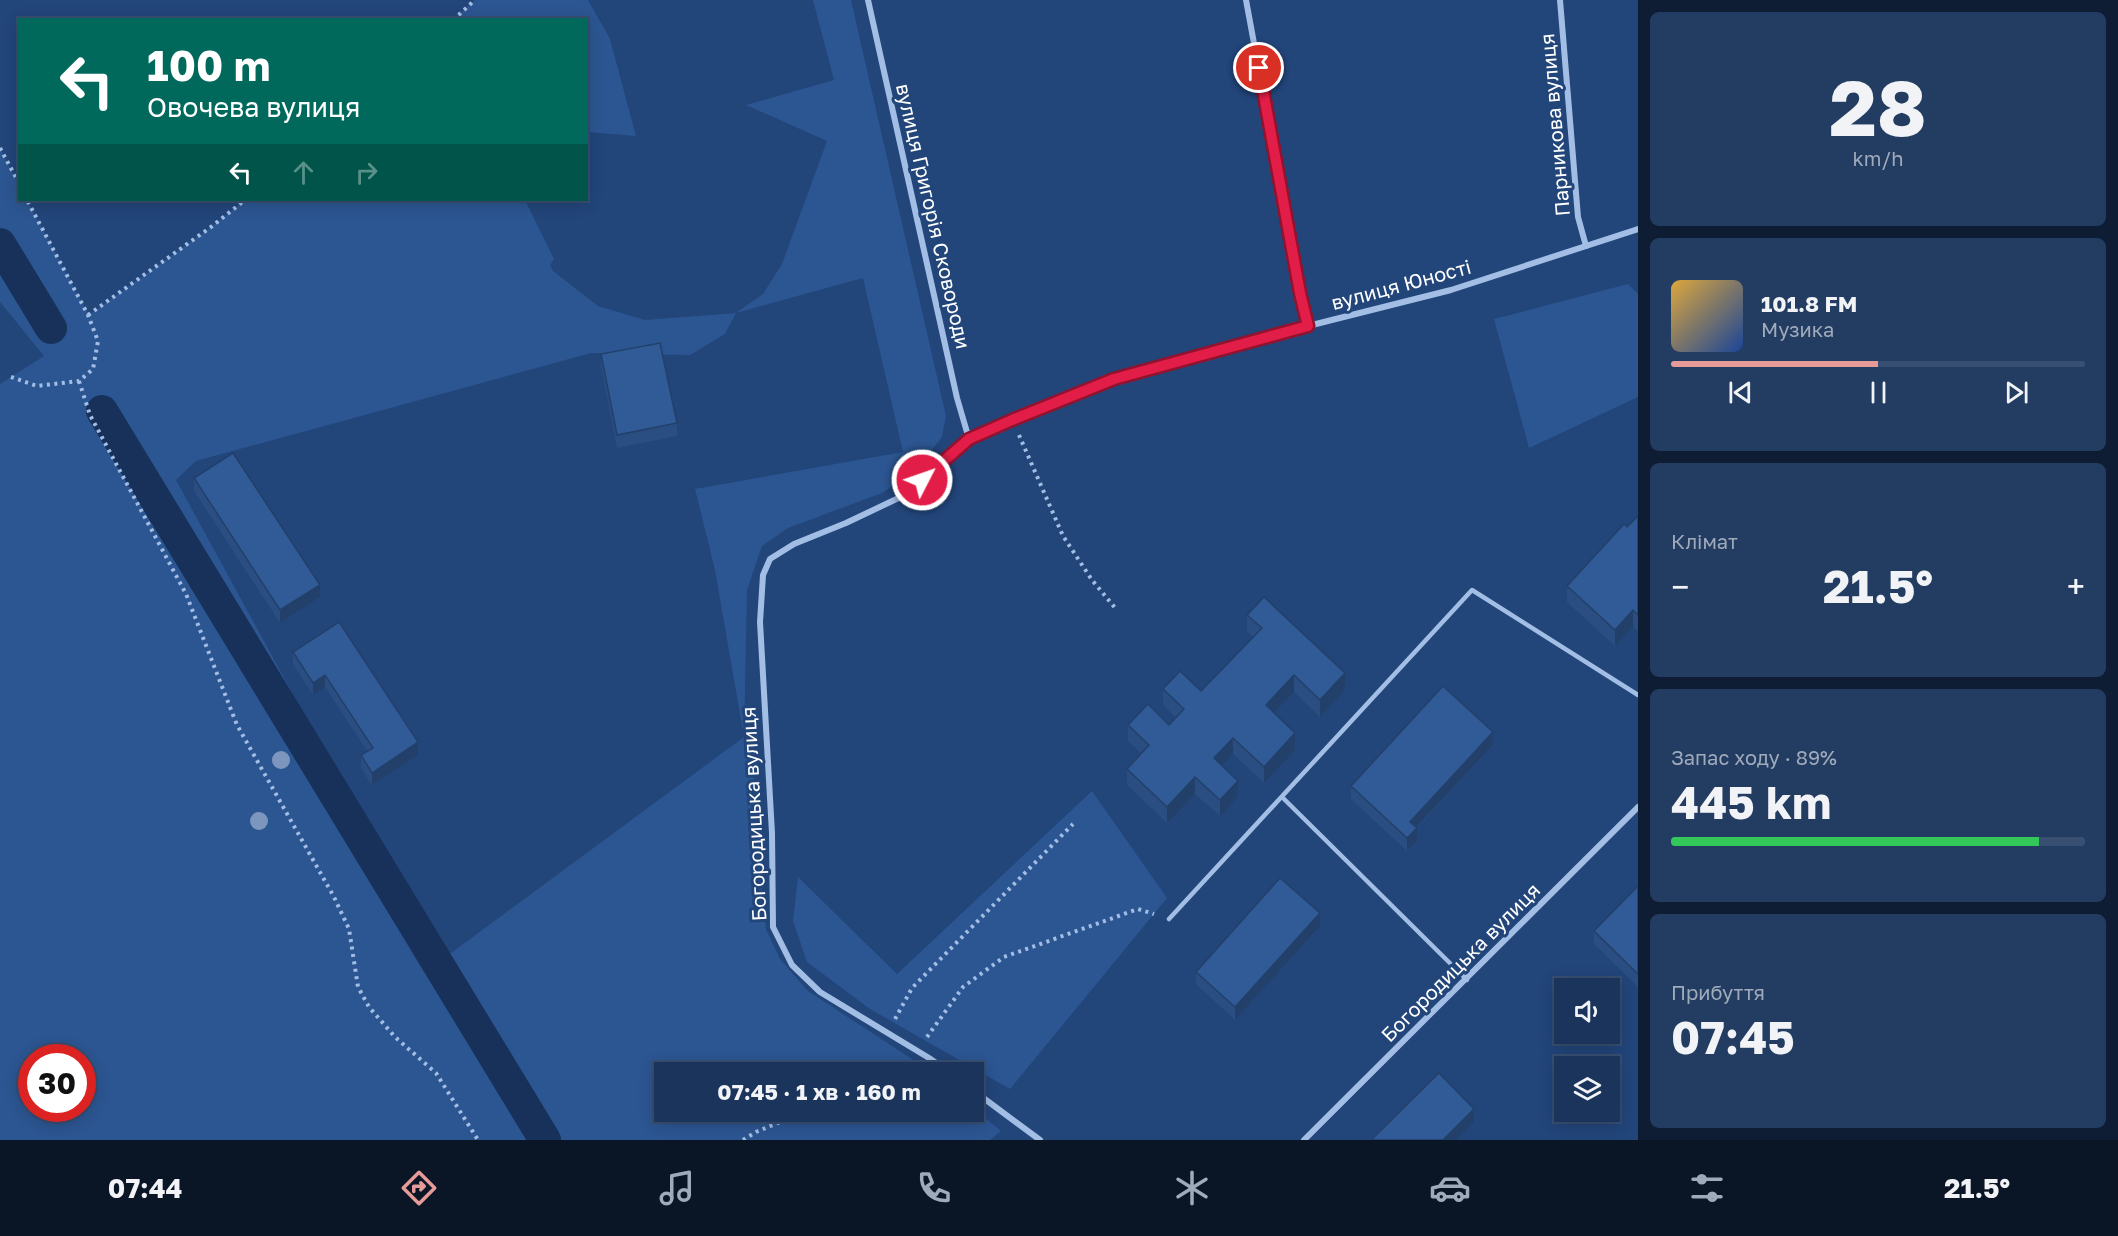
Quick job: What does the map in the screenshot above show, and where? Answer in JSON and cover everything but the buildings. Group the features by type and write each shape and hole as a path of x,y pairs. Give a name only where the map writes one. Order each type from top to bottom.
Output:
{"street":[{"name":"вулиця Григорія Сковороди","path":"868,0 957,398 969,439"},
{"path":"1246,0 1308,326"},
{"name":"Парникова вулиця","path":"1560,0 1578,217 1586,246"},
{"name":"вулиця Юності","path":"763,574 770,559 794,544 846,523 907,494 969,439 1114,379 1451,290 1638,229"},
{"name":"Богородицька вулиця","path":"763,574 760,622 761,666 772,833 773,927 792,965 820,992 934,1062"},
{"name":"Богородицька вулиця","path":"1304,1140 1638,807"},
{"path":"984,1098 1040,1140"}],"lane":[{"path":"1169,919 1472,590 1638,695"},
{"path":"1282,797 1467,980"}],"path":[{"path":"455,18 475,0"},
{"path":"0,148 18,181"},
{"path":"11,376 37,386 79,381 93,369 98,341 88,315 28,201"},
{"path":"88,315 244,201"},
{"path":"79,381 90,415 186,594 237,725 334,897 349,929 358,987 369,1007 395,1037 436,1073 478,1140"},
{"path":"1012,420 1063,536 1092,580 1116,609"},
{"path":"887,1033 912,988 1072,824"},
{"path":"917,1051 963,987 1004,957 1138,909 1169,919"},
{"path":"744,1140 780,1122"}],"shaded area":[{"path":"475,0 588,0 610,39 636,136 588,132 588,18 454,18"},
{"path":"813,0 851,0 946,416 942,437 916,470 882,493 788,528 762,546 747,590 744,737 715,570 695,489 903,452 863,278 736,313 763,294 782,264 827,141 746,105 834,80"},
{"path":"0,148 18,183 18,201 28,201 89,315 244,201 525,201 554,259 550,265 553,271 598,306 645,320 736,313 725,334 690,355 591,353 196,461 176,480 439,962 744,737 762,813 762,892 766,929 780,959 808,991 916,1062 654,1062 654,1122 984,1122 984,1117 1001,1131 990,1140 0,1140 0,384 44,356 0,302"},
{"path":"1628,284 1638,294 1638,397 1529,448 1494,319"},
{"path":"1092,791 1167,898 1010,1089 984,1074 984,1062 963,1062 870,1009 807,962 793,921 798,877 897,974"}],"waterway":[{"path":"0,244 51,328"},
{"path":"102,411 545,1140"}],"route":[{"path":"922,480 969,439 1114,379 1308,326 1259,68"}]}
